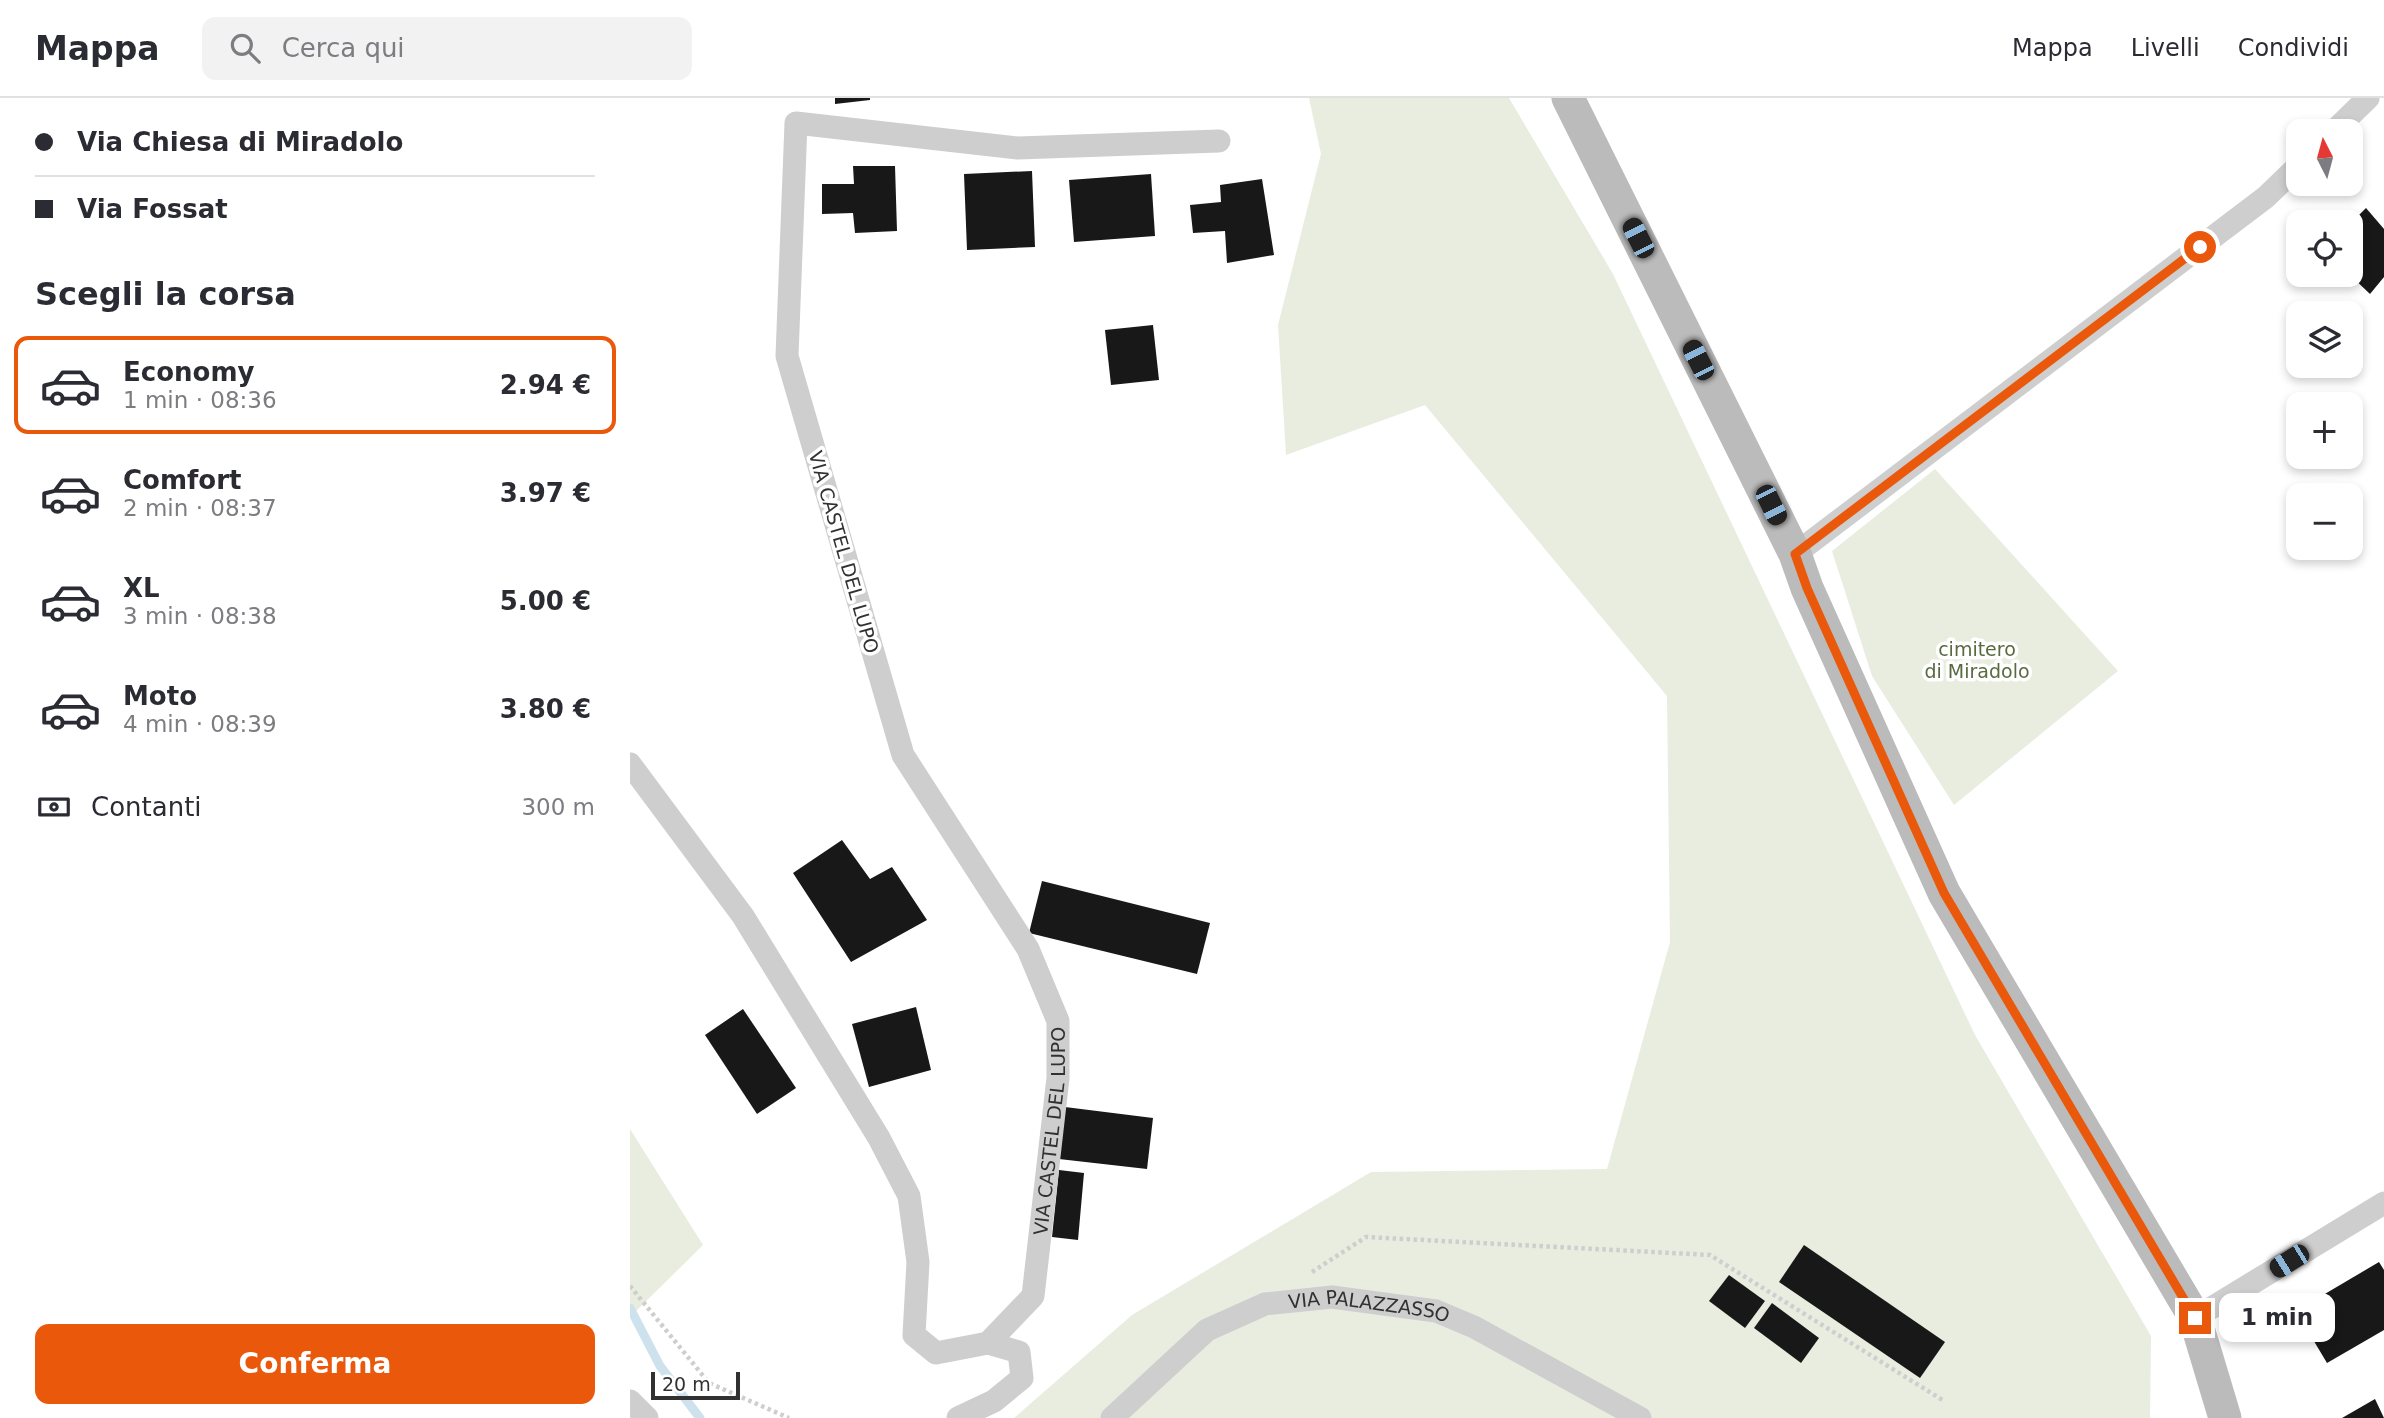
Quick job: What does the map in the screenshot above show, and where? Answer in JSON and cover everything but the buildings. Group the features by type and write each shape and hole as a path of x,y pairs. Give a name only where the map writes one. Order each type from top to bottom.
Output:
{"street":[{"path":"1568,98 1795,554 1807,588 1944,893 2195,1318 2225,1418"},
{"path":"2346,119 2368,98"},
{"name":"VIA CASTEL DEL LUPO","path":"988,1343 1033,1296 1058,1078 1058,1021 1028,950 904,755 787,356 796,123 1018,148 1219,142"},
{"path":"1795,554 2266,197 2286,178"},
{"path":"630,764 743,916 873,1127 909,1196 918,1262 914,1335 936,1353 988,1343 1019,1352 1022,1378 994,1401 958,1418"},
{"path":"2195,1318 2384,1203"},
{"name":"VIA PALAZZASSO","path":"1112,1418 1207,1330 1265,1304 1332,1297 1436,1311 1474,1327 1640,1418"},
{"path":"630,1401 647,1418"}],"path":[{"path":"1310,1274 1366,1237 1710,1255 1944,1401"},
{"path":"630,1286 709,1383 789,1418"}],"green space":[{"path":"1309,98 1509,98 1613,274 1975,1035 2151,1336 2150,1418 1014,1418 1132,1315 1371,1172 1607,1169 1670,942 1667,696 1425,405 1286,455 1278,325 1321,154"},
{"name":"cimitero di Miradolo","path":"1935,469 2118,671 1954,805 1872,676 1832,551"},
{"path":"630,1129 703,1245 630,1317"}],"waterway":[{"path":"630,1308 660,1366 700,1418"}],"route":[{"path":"2195,1318 1944,893 1807,588 1795,554 2200,247"}]}
